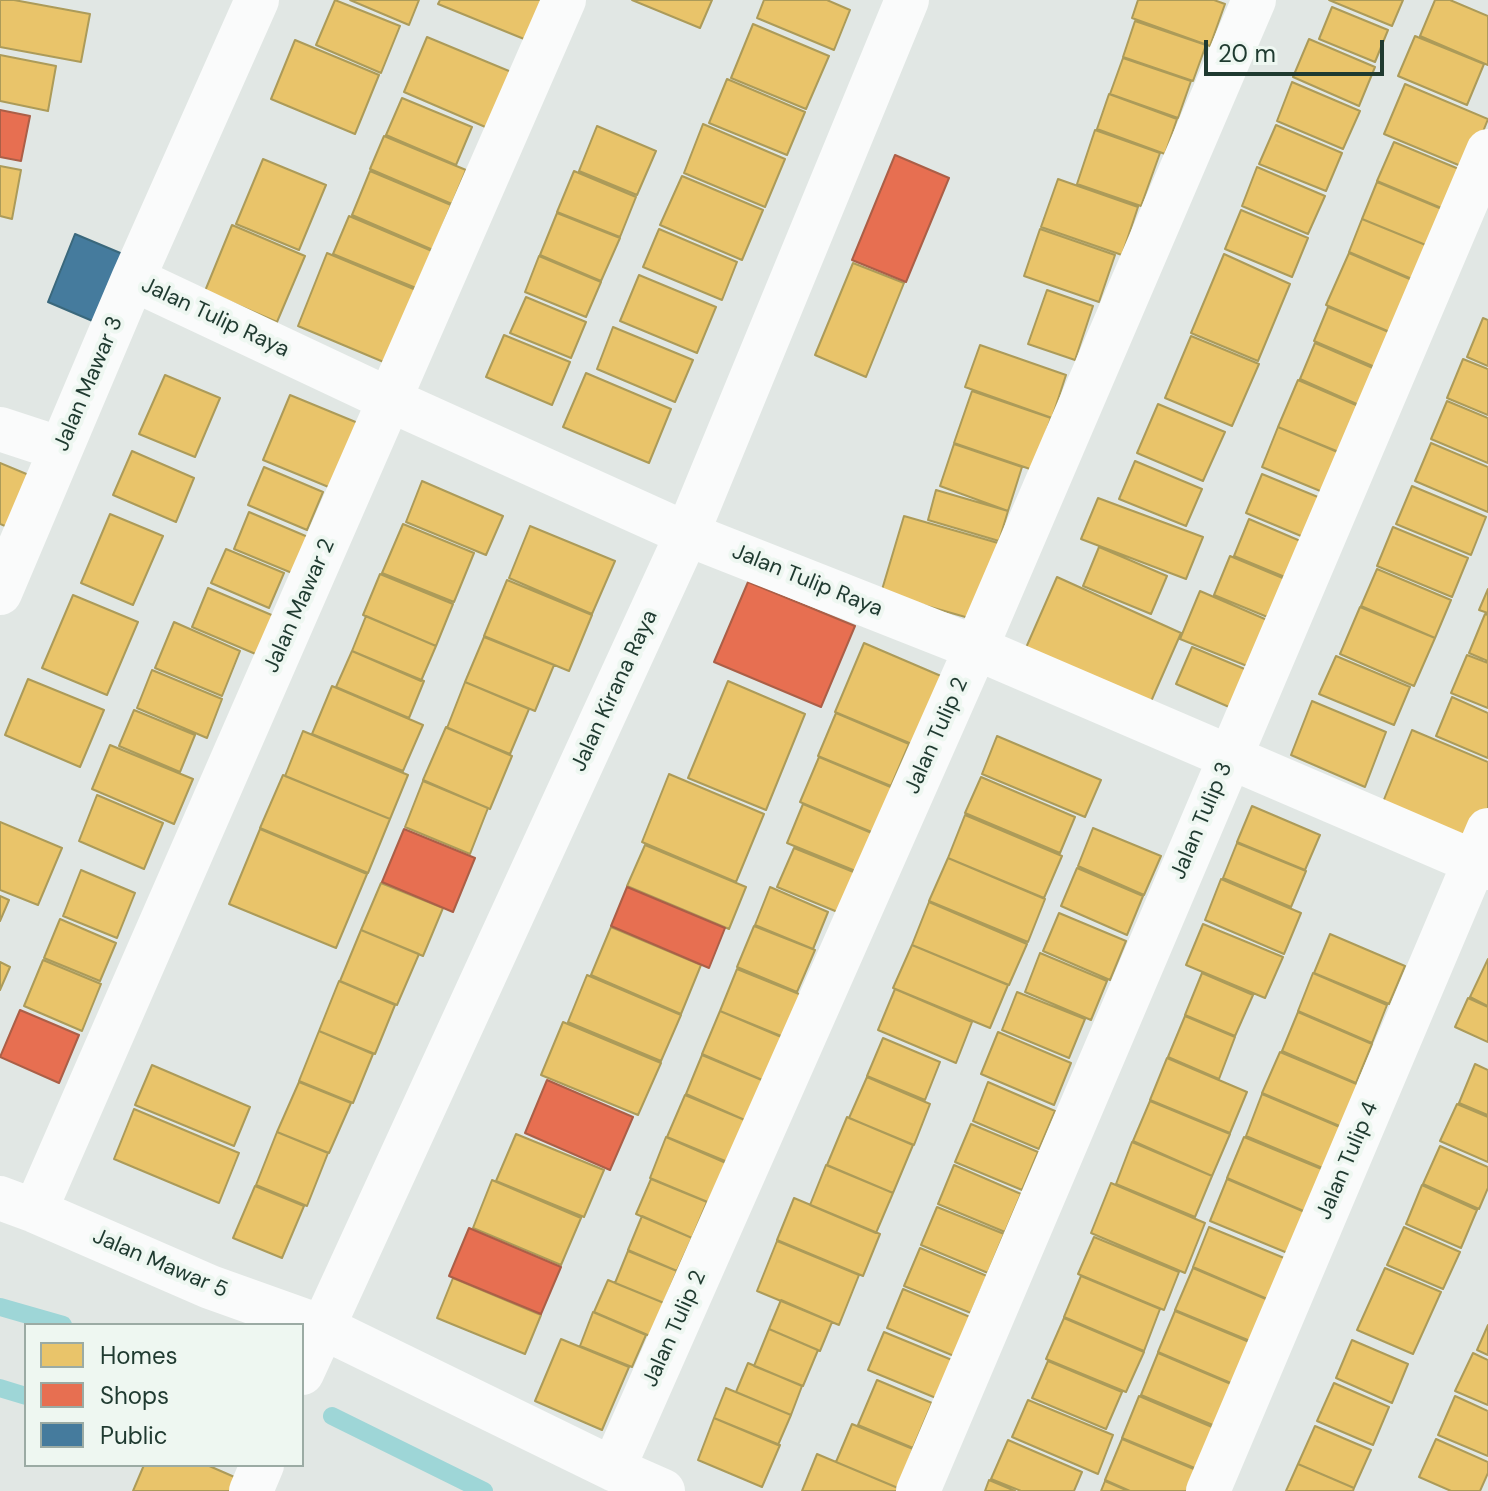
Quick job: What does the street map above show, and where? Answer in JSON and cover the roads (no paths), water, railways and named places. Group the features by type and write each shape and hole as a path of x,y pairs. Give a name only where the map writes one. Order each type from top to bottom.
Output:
{"street":[{"name":"Jalan Mawar 3","path":"0,593 133,279 257,0"},
{"name":"Jalan Mawar 2","path":"17,1204 390,400 564,0"},
{"name":"Jalan Kirana Raya","path":"304,1368 687,534 907,0"},
{"name":"Jalan Tulip 2","path":"613,1469 976,648 1254,0"},
{"name":"Jalan Tulip 3","path":"918,1491 1488,151"},
{"name":"Jalan Tulip Raya","path":"133,279 390,400 687,534 976,648 1229,757 1484,853"},
{"path":"0,429 61,449"},
{"name":"Jalan Tulip 4","path":"1208,1491 1484,853"},
{"name":"Jalan Mawar 5","path":"17,1204 210,1287 322,1327 663,1491"},
{"path":"251,1491 261,1467"}],"waterway":[{"path":"0,1307 56,1323"},
{"path":"0,1388 24,1395"},
{"path":"332,1416 484,1491"}]}
